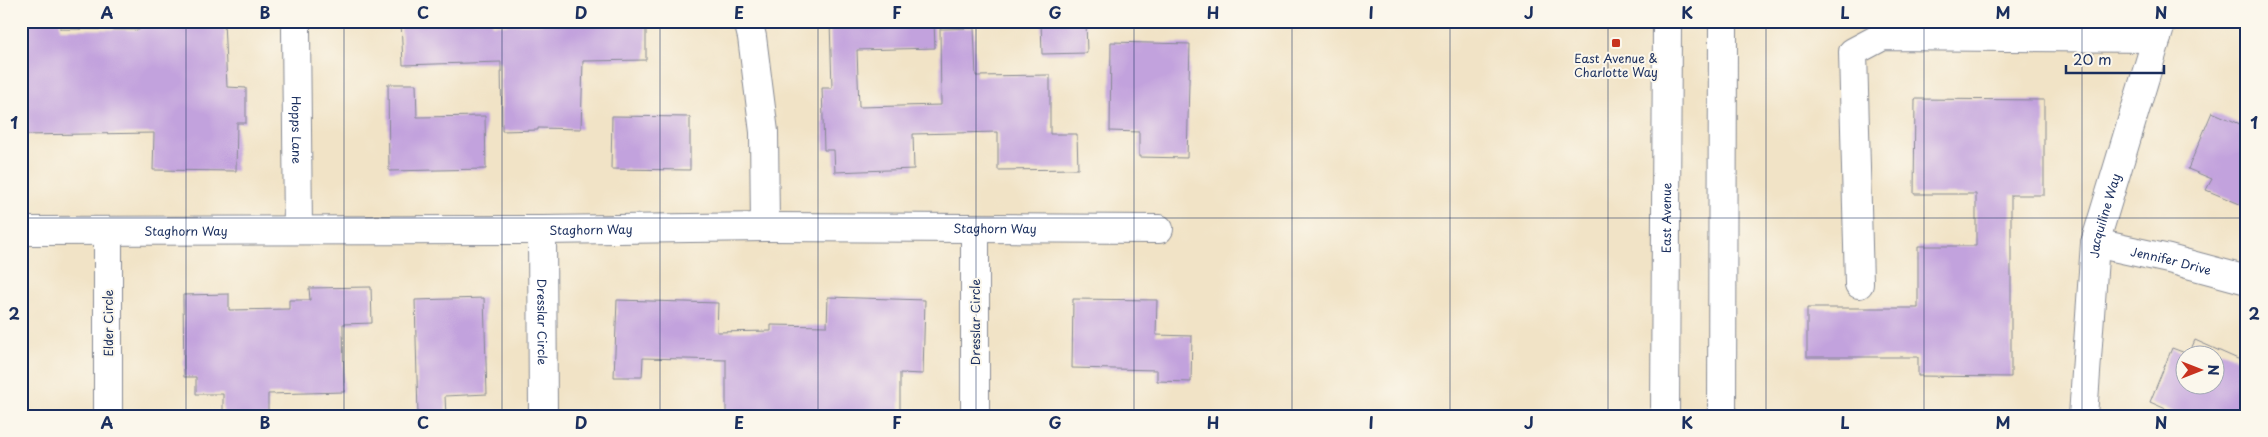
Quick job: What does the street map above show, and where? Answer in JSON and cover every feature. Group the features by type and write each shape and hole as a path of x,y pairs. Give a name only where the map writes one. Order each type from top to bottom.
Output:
{"street":[{"path":"748,21 752,37 764,132 765,226"},
{"name":"East Avenue","path":"1665,416 1667,21"},
{"path":"1722,416 1723,21"},
{"path":"1859,284 1853,52 1882,36 2159,29"},
{"name":"Jacquiline Way","path":"2083,416 2095,243 2159,29"},
{"name":"Hopps Lane","path":"296,30 298,230"},
{"name":"Staghorn Way","path":"21,231 542,230 765,226 1160,229"},
{"name":"Dresslar Circle","path":"975,416 976,229"},
{"name":"Dresslar Circle","path":"542,230 542,416"},
{"name":"Elder Circle","path":"108,231 108,416"},
{"name":"Jennifer Drive","path":"2095,243 2169,259 2247,280"}],"building":[{"path":"21,21 60,21 60,29 139,30 139,21 224,21 227,87 246,88 246,123 237,123 236,171 153,170 154,133 21,135"},
{"path":"401,21 492,21 492,25 646,21 646,60 583,61 581,129 538,128 538,130 502,131 501,62 403,65"},
{"path":"830,21 934,21 935,48 857,50 859,107 941,105 940,29 974,28 976,76 1050,75 1050,134 1077,134 1078,169 998,170 998,132 913,134 914,169 835,172 834,150 824,150 822,88 832,88"},
{"path":"1041,21 1086,21 1087,53 1042,54"},
{"path":"1111,42 1190,44 1187,158 1139,157 1139,132 1110,131"},
{"path":"388,84 416,84 417,117 485,116 486,169 389,171"},
{"path":"1915,99 2044,100 2044,195 2011,195 2011,377 1918,376 1918,357 1807,357 1807,308 1918,308 1918,246 1976,246 1976,194 1914,194"},
{"path":"2212,112 2247,127 2247,207 2206,190 2212,179 2188,169"},
{"path":"612,116 690,117 690,170 611,169"},
{"path":"371,287 372,323 343,324 344,392 268,394 268,416 223,416 223,394 196,394 196,377 184,377 183,295 229,294 229,310 289,309 289,300 310,300 309,288"},
{"path":"828,297 925,300 923,374 900,373 900,416 726,416 726,360 643,358 642,377 614,377 617,300 718,303 717,332 771,331 771,325 827,326"},
{"path":"484,298 487,394 445,396 446,416 418,416 415,300"},
{"path":"1073,299 1157,300 1156,335 1192,336 1191,382 1157,381 1157,370 1072,368"},
{"path":"2195,340 2204,344 2193,344"},
{"path":"2172,348 2176,350 2176,394 2226,394 2226,354 2247,363 2247,416 2182,416 2150,402"}],"place":[{"name":"East Avenue & Charlotte Way","path":"1616,43"}]}
